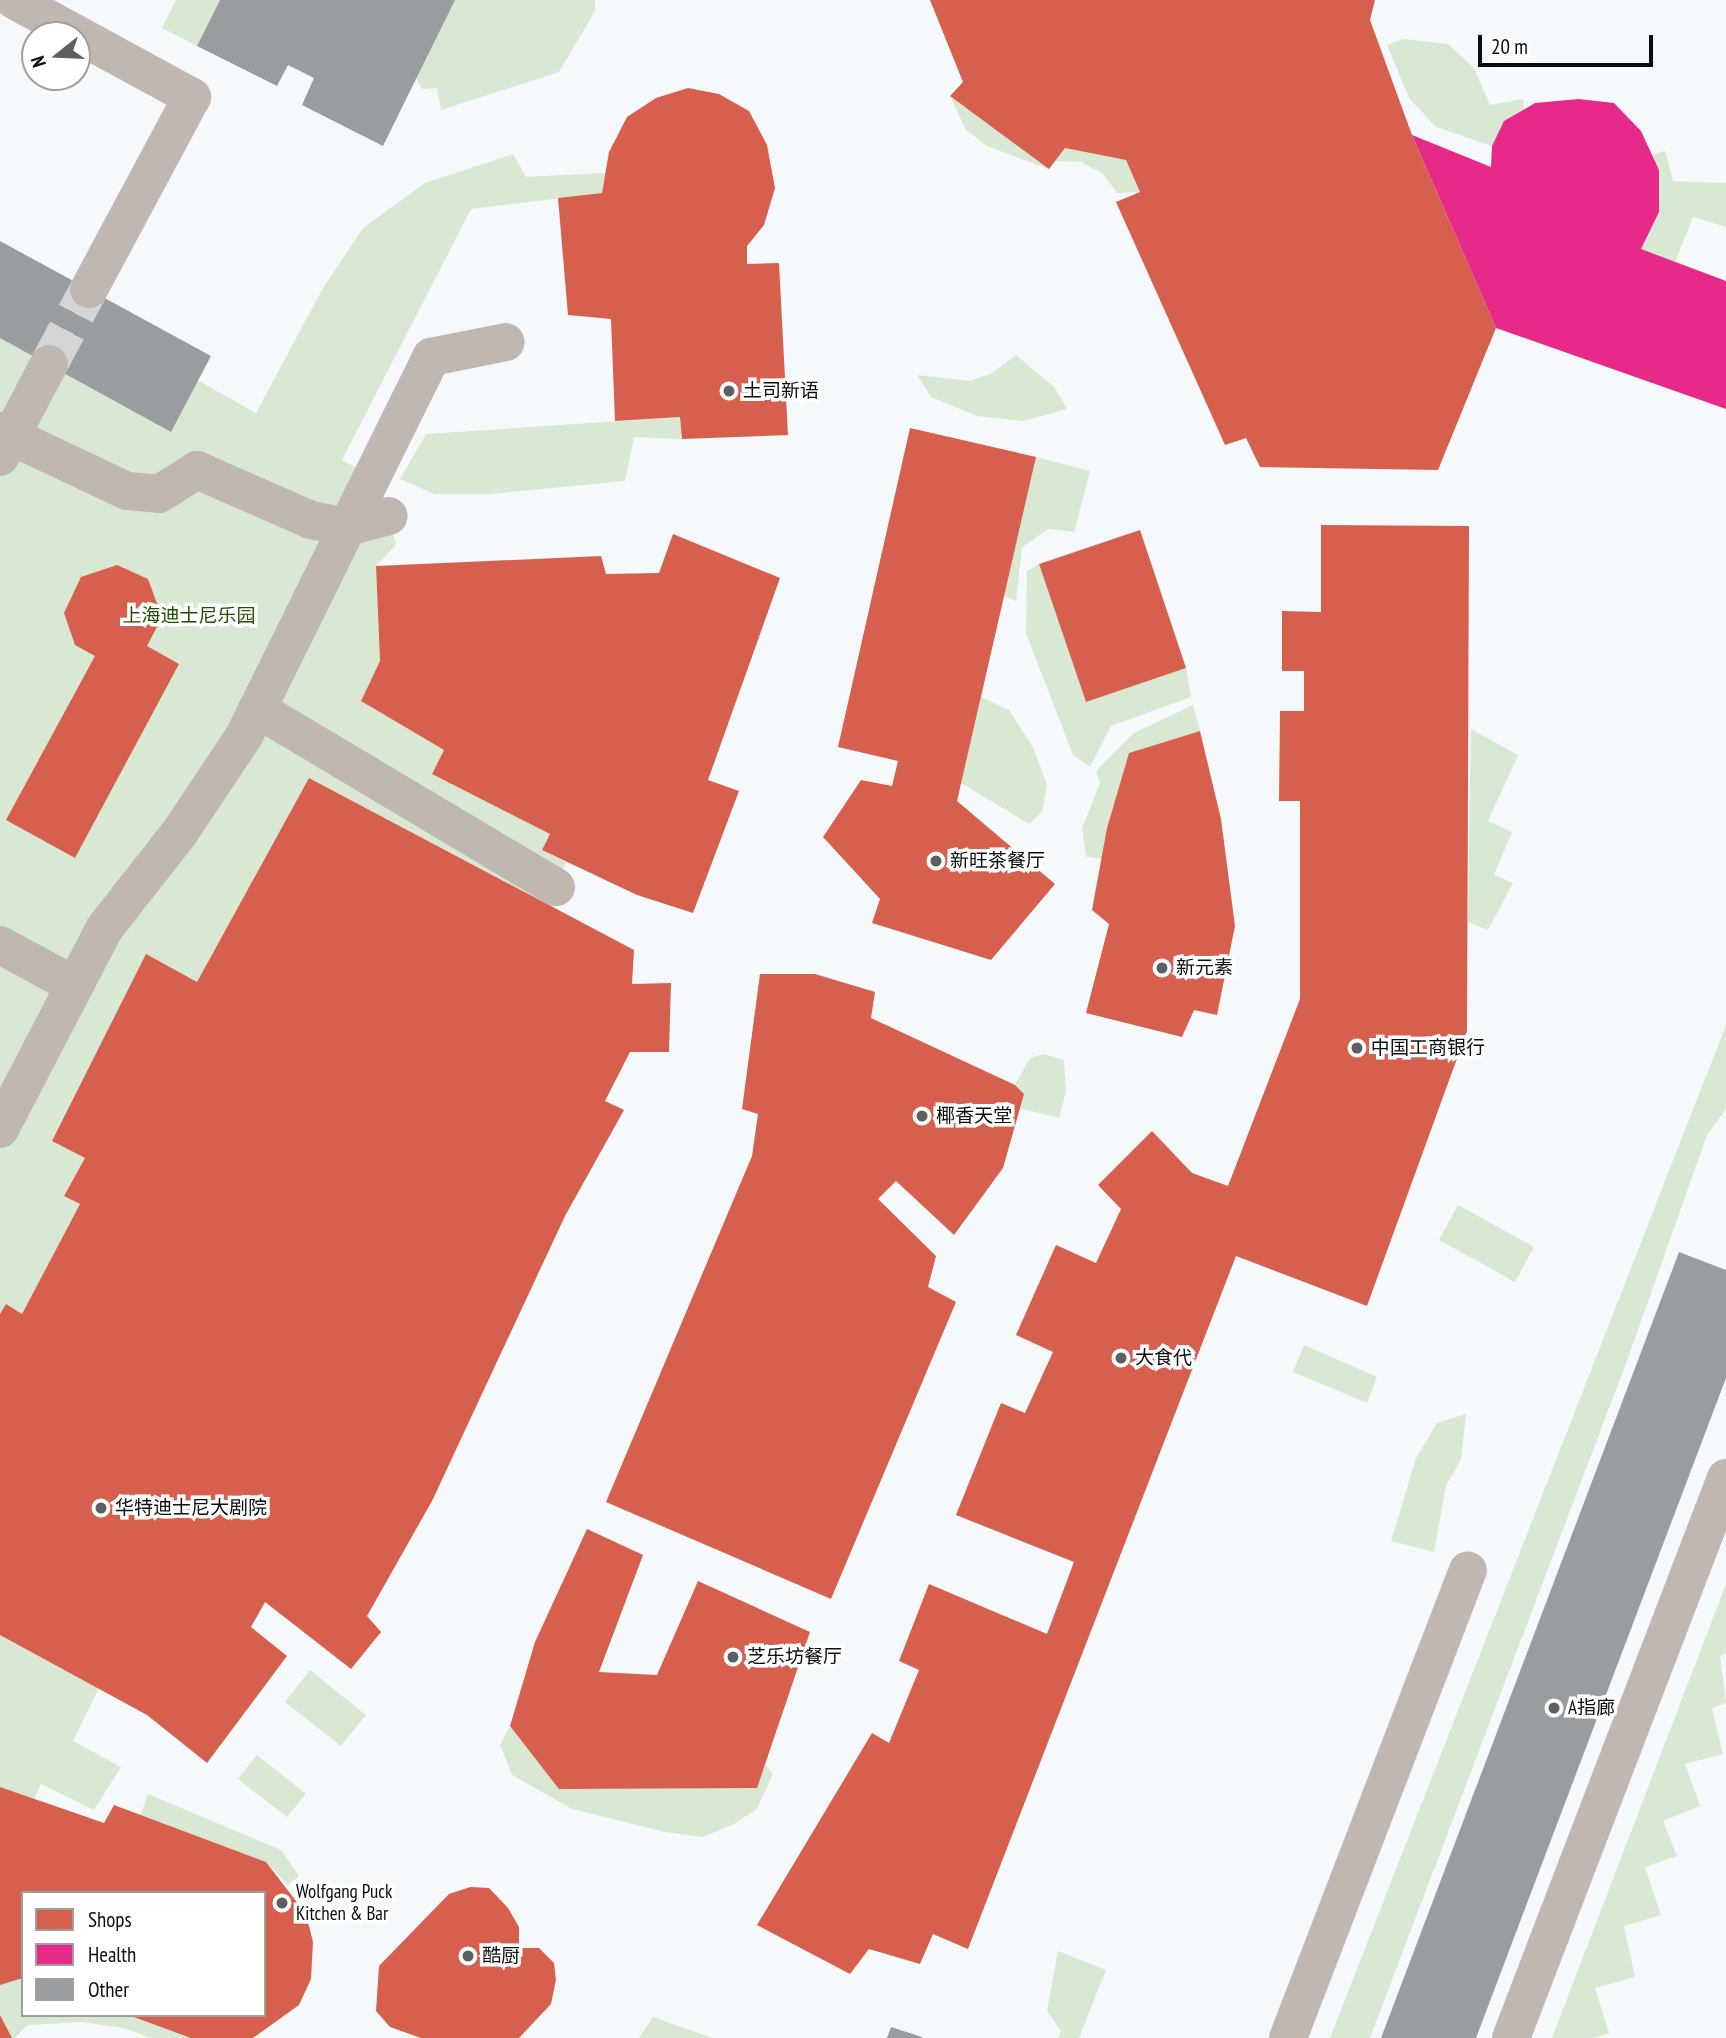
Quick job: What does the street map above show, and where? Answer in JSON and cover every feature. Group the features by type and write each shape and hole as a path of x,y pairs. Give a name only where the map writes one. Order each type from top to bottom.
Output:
{"street":[{"path":"13,0 70,14 192,97 89,289"},
{"path":"0,1129 104,929 180,832 257,709 329,523 431,357 506,342"},
{"path":"49,363 3,442 127,491 159,494 197,470 329,523 389,516"},
{"path":"257,709 556,887"},
{"path":"0,945 74,985"},
{"path":"1511,2038 1726,1478"},
{"path":"1288,2038 1468,1570"}],"green space":[{"path":"176,0 220,0 197,46 162,28"},
{"path":"454,0 595,0 595,11 559,72 441,110 437,88 422,89 416,78"},
{"path":"1404,39 1448,44 1474,68 1490,105 1523,99 1524,109 1504,121 1492,146 1436,127 1409,98 1387,45"},
{"path":"950,96 1049,169 987,146 966,130"},
{"path":"1065,148 1126,160 1140,192 1117,193 1103,174 1081,162 1055,161"},
{"path":"1665,151 1673,181 1726,183 1726,227 1693,217 1675,262 1641,249 1659,212 1659,170 1652,155"},
{"name":"上海迪士尼乐园","path":"513,154 526,177 605,173 602,193 471,209 342,460 380,481 396,545 376,566 380,661 361,701 444,750 432,774 550,834 542,850 566,862 556,887 547,904 309,778 197,982 52,1141 85,1158 64,1196 80,1204 22,1314 6,1304 0,1314 0,269 256,413 323,288 363,228 425,183"},
{"path":"1016,355 1054,387 1067,409 1023,421 977,416 931,397 917,375 970,381 992,373"},
{"path":"680,417 682,439 634,437 625,481 491,494 434,494 400,479 426,434"},
{"path":"1036,457 1090,471 1074,532 1049,529 1022,547 1016,601 1004,596"},
{"path":"1039,564 1086,702 1186,668 1191,697 1111,726 1090,767 1073,755 1026,633 1027,571"},
{"path":"981,697 1009,710 1033,747 1047,785 1042,812 1029,824 961,783"},
{"path":"1193,705 1200,731 1129,753 1107,828 1103,859 1086,857 1082,828 1100,783 1096,771 1134,733"},
{"path":"1471,729 1518,755 1488,821 1512,832 1494,875 1513,883 1488,930 1468,922"},
{"path":"1726,1025 1726,1109 1707,1135 1628,1358 1370,2038 1330,2038"},
{"path":"1043,1054 1064,1060 1066,1092 1059,1118 1019,1108 1024,1094 1015,1085 1030,1058"},
{"path":"1458,1205 1534,1247 1515,1282 1439,1240"},
{"path":"1304,1345 1377,1377 1367,1403 1293,1372"},
{"path":"1466,1414 1461,1459 1446,1486 1434,1552 1391,1541 1416,1458 1437,1423"},
{"path":"1726,1584 1726,1653 1720,1656 1726,1703 1712,1708 1723,1754 1685,1764 1700,1806 1663,1821 1677,1856 1645,1867 1661,1915 1624,1926 1635,1977 1595,1988 1609,2033 1593,2038 1552,2038"},
{"path":"0,1635 99,1688 73,1741 121,1767 94,1810 41,1784 34,1799 0,1787"},
{"path":"310,1670 366,1715 341,1746 285,1702"},
{"path":"510,1726 560,1789 765,1764 773,1774 757,1809 734,1824 703,1837 665,1832 572,1809 512,1775 500,1745"},
{"path":"257,1755 306,1794 287,1817 238,1779"},
{"path":"148,1794 281,1850 299,1876 288,1885 266,1862 140,1816"},
{"path":"1058,1951 1106,1970 1079,2038 1058,2038 1061,2031 1047,2011"},
{"path":"21,1979 21,2017 136,2017 191,2038 151,2038 123,2028 82,2022 28,2025 14,2038 0,2038 0,1985"},
{"path":"653,2017 713,2038 639,2038"}],"building: Shops":[{"path":"930,0 1375,0 1370,20 1412,135 1496,328 1438,470 1260,467 1246,438 1225,445 1116,202 1140,192 1126,160 1065,148 1049,169 950,96 963,82"},
{"path":"688,88 719,94 749,111 767,145 775,188 764,225 747,246 747,264 779,263 788,435 682,439 680,417 615,421 611,319 568,315 558,198 602,193 609,152 627,117 656,98"},
{"path":"910,428 1036,457 957,801 1055,884 991,960 872,923 880,899 823,837 861,780 892,786 898,761 838,747"},
{"path":"1321,525 1469,526 1467,1031 1367,1306 1236,1256 968,1949 933,1934 920,1964 869,1949 850,1974 757,1925 872,1733 889,1743 919,1670 899,1661 929,1584 1047,1634 1074,1562 956,1515 1001,1403 1025,1413 1053,1352 1016,1335 1056,1245 1096,1263 1121,1209 1098,1185 1152,1131 1192,1173 1228,1186 1300,999 1300,801 1279,801 1280,711 1304,711 1304,671 1282,671 1282,611 1321,612"},
{"path":"1140,530 1186,668 1086,702 1039,564"},
{"path":"673,534 780,578 708,780 739,791 693,913 637,895 542,850 550,834 432,774 444,750 361,701 380,661 376,566 601,556 606,574 659,573"},
{"path":"117,565 148,579 162,617 147,646 179,664 75,858 6,820 95,656 75,645 64,613 81,577"},
{"name":"新元素","path":"1200,731 1221,819 1235,926 1217,1015 1194,1010 1182,1037 1086,1013 1109,924 1092,910 1107,828 1129,753"},
{"path":"309,778 634,950 632,984 671,983 669,1052 630,1052 605,1101 624,1110 565,1216 432,1501 367,1616 381,1632 351,1669 265,1602 251,1627 287,1656 207,1763 147,1715 0,1635 0,1314 6,1304 22,1314 80,1204 64,1196 85,1158 52,1141 146,954 197,982"},
{"path":"760,974 815,974 875,992 871,1018 1015,1085 1024,1094 1003,1168 954,1235 896,1181 878,1199 936,1256 928,1287 956,1302 831,1599 606,1502 752,1156 758,1114 742,1109"},
{"name":"芝乐坊餐厅","path":"587,1529 643,1555 599,1672 657,1675 698,1581 810,1632 757,1788 559,1789 510,1726 535,1642"},
{"name":"Wolfgang Puck Kitchen & Bar","path":"0,1787 104,1823 114,1805 266,1862 306,1914 313,1942 311,1979 299,2005 253,2038 191,2038 134,2017 266,2017 266,1891 21,1891 21,1979 0,1985"},
{"name":"酷厨","path":"470,1887 489,1888 508,1908 519,1927 519,1948 539,1948 554,1963 556,1980 551,2004 519,2038 421,2038 390,2027 376,2011 379,1966 449,1894"},
{"path":"0,2015 12,2038 0,2038"}],"building: Health":[{"path":"1579,99 1614,103 1641,131 1659,170 1659,212 1641,249 1726,281 1726,409 1496,328 1412,135 1491,167 1492,146 1504,121 1535,103"}],"building: Other":[{"path":"220,0 455,0 383,146 302,105 314,78 288,65 277,86 197,46"},
{"path":"0,241 211,356 171,432 0,338"},
{"name":"A指廊","path":"1679,1252 1726,1270 1726,1378 1476,2038 1381,2038"},
{"path":"891,2027 922,2037 922,2038 887,2038"}],"tunnel":[{"path":"49,364 89,289"}],"place":[{"name":"土司新语","path":"729,391"},
{"name":"新旺茶餐厅","path":"936,861"},
{"name":"新元素","path":"1162,968"},
{"name":"中国工商银行","path":"1357,1048"},
{"name":"椰香天堂","path":"922,1116"},
{"name":"大食代","path":"1121,1358"},
{"name":"华特迪士尼大剧院","path":"101,1508"},
{"name":"芝乐坊餐厅","path":"733,1657"},
{"name":"A指廊","path":"1554,1708"},
{"name":"Wolfgang Puck Kitchen & Bar","path":"282,1903"},
{"name":"酷厨","path":"468,1956"}]}
